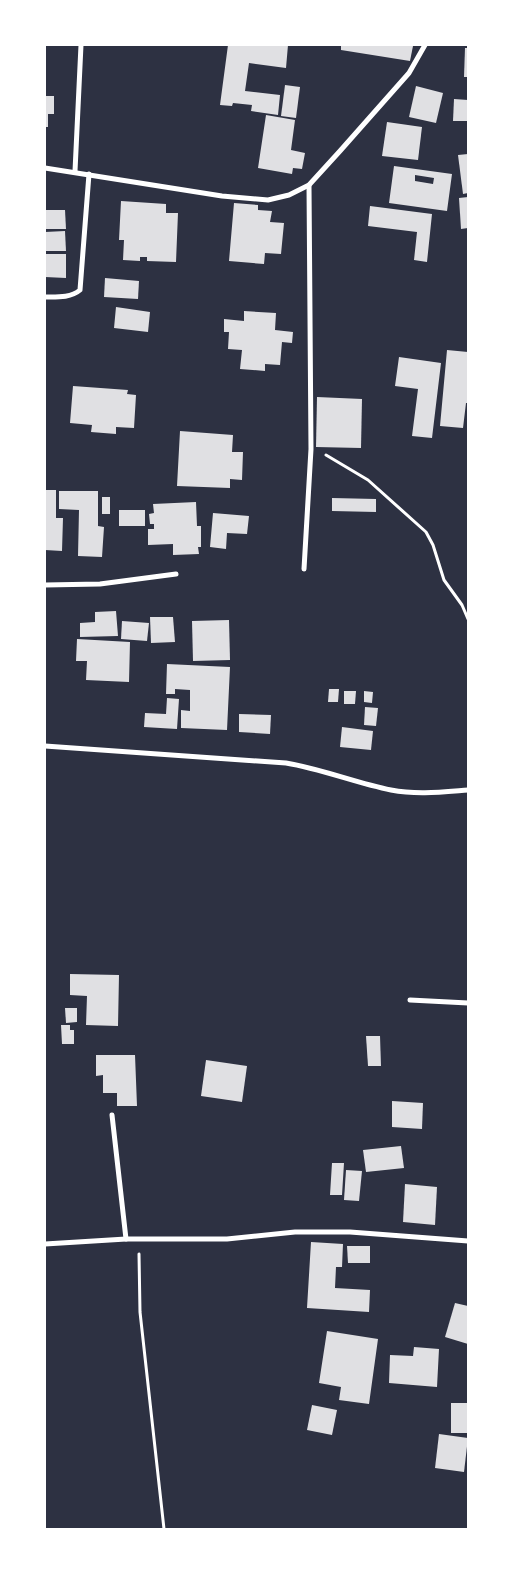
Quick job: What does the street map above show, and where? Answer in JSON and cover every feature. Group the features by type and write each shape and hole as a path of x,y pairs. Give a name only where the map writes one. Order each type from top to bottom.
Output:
{"street":[{"path":"75,171 82,45"},
{"path":"45,168 75,171 162,188 268,200 289,195 309,185 409,73 426,45"},
{"path":"45,297 75,294 80,290 89,174"},
{"path":"304,569 311,449 309,185"},
{"path":"45,585 100,584 176,574"},
{"path":"45,746 286,763 325,771 390,790 432,793 468,790"},
{"path":"410,1000 468,1003"},
{"path":"112,1115 119,1194 126,1239"},
{"path":"45,1244 126,1239 226,1240 295,1232 350,1232 468,1241"}],"path":[{"path":"311,449 342,463 368,480 426,532 434,545 444,580 462,605 468,620"},
{"path":"138,1239 140,1312 164,1529"}],"building":[{"path":"228,45 288,45 286,68 249,63 245,91 280,95 278,115 251,111 252,105 233,103 232,106 220,105"},
{"path":"341,45 413,46 410,61 341,50"},
{"path":"465,48 468,48 468,77 464,77"},
{"path":"285,85 300,87 296,118 281,116"},
{"path":"416,86 443,93 436,123 409,117"},
{"path":"45,96 54,96 54,114 48,114 48,127 45,127"},
{"path":"454,99 468,100 468,121 453,121"},
{"path":"266,115 295,120 291,150 305,153 302,169 293,168 292,174 258,168"},
{"path":"387,122 422,127 418,160 382,156"},
{"path":"468,154 468,193 463,194 458,155"},
{"path":"394,166 452,174 447,211 389,203","holes":["415,175 434,178 433,184 415,181"]},
{"path":"468,197 468,228 461,229 459,198"},
{"path":"121,201 166,204 166,213 178,213 176,262 147,261 147,257 140,257 140,261 123,260 124,240 119,240"},
{"path":"234,203 258,205 258,210 272,211 270,222 284,223 281,254 265,253 264,264 229,261"},
{"path":"370,206 432,214 427,262 414,260 417,232 368,226"},
{"path":"45,210 65,210 66,229 45,229"},
{"path":"65,231 66,251 45,251 45,232"},
{"path":"45,254 66,254 66,278 45,277"},
{"path":"105,278 139,281 138,299 104,297"},
{"path":"116,307 150,312 148,332 114,328"},
{"path":"244,311 276,313 275,330 293,332 292,343 282,342 280,365 265,364 265,371 240,369 242,350 228,349 229,332 224,332 224,319 244,321"},
{"path":"447,350 468,352 468,403 466,403 463,428 440,426"},
{"path":"399,357 441,363 432,438 412,436 418,389 395,386"},
{"path":"73,386 128,390 127,394 136,395 134,428 116,427 116,434 91,432 92,425 70,423"},
{"path":"317,397 362,399 361,448 316,447"},
{"path":"180,431 233,435 232,452 243,452 242,480 230,479 230,488 177,486"},
{"path":"45,490 56,490 56,518 63,518 62,551 45,550"},
{"path":"59,491 98,491 98,526 104,527 102,557 78,556 79,510 59,509"},
{"path":"102,497 110,497 110,514 102,514"},
{"path":"332,498 376,499 376,512 332,511"},
{"path":"196,502 197,526 201,526 199,554 173,555 173,544 148,545 148,529 154,529 154,524 150,524 149,514 154,513 153,504"},
{"path":"119,510 145,510 145,526 119,526"},
{"path":"213,513 249,516 247,534 227,533 226,549 210,547"},
{"path":"116,611 118,636 80,637 80,623 95,622 95,612"},
{"path":"150,617 173,617 175,642 151,643"},
{"path":"229,620 230,660 193,661 192,621"},
{"path":"122,621 149,623 147,641 121,639"},
{"path":"77,639 130,642 129,682 86,680 87,661 76,661"},
{"path":"167,664 230,667 227,730 181,728 181,710 190,711 190,690 175,689 175,694 166,694"},
{"path":"329,689 339,689 338,702 328,702"},
{"path":"344,691 356,691 355,704 344,704"},
{"path":"364,691 373,692 372,703 364,702"},
{"path":"167,698 179,699 177,729 144,727 145,713 166,714"},
{"path":"365,707 378,708 376,726 364,725"},
{"path":"239,714 271,715 270,734 239,732"},
{"path":"342,727 373,731 371,750 340,747"},
{"path":"70,974 119,975 118,1026 86,1025 87,996 70,995"},
{"path":"65,1008 77,1008 77,1022 66,1023"},
{"path":"61,1025 70,1025 70,1030 74,1030 74,1044 62,1044"},
{"path":"366,1036 380,1036 381,1066 368,1066"},
{"path":"96,1055 135,1055 137,1106 117,1106 117,1093 103,1093 103,1075 96,1076"},
{"path":"206,1060 247,1066 242,1102 201,1096"},
{"path":"392,1101 423,1103 422,1129 392,1127"},
{"path":"401,1146 404,1168 366,1172 363,1150"},
{"path":"332,1163 344,1163 342,1195 330,1195"},
{"path":"346,1170 362,1171 359,1201 344,1200"},
{"path":"405,1184 437,1187 435,1225 403,1222"},
{"path":"311,1242 343,1244 342,1267 336,1267 335,1288 370,1290 369,1312 307,1308"},
{"path":"347,1246 370,1246 370,1263 348,1263"},
{"path":"455,1303 468,1306 468,1344 445,1337"},
{"path":"327,1331 378,1339 369,1404 339,1400 341,1387 319,1383"},
{"path":"414,1347 439,1349 437,1387 389,1383 390,1355 413,1356"},
{"path":"451,1403 468,1403 468,1433 451,1433"},
{"path":"312,1405 337,1410 332,1435 307,1430"},
{"path":"439,1434 468,1438 464,1472 435,1468"}]}
